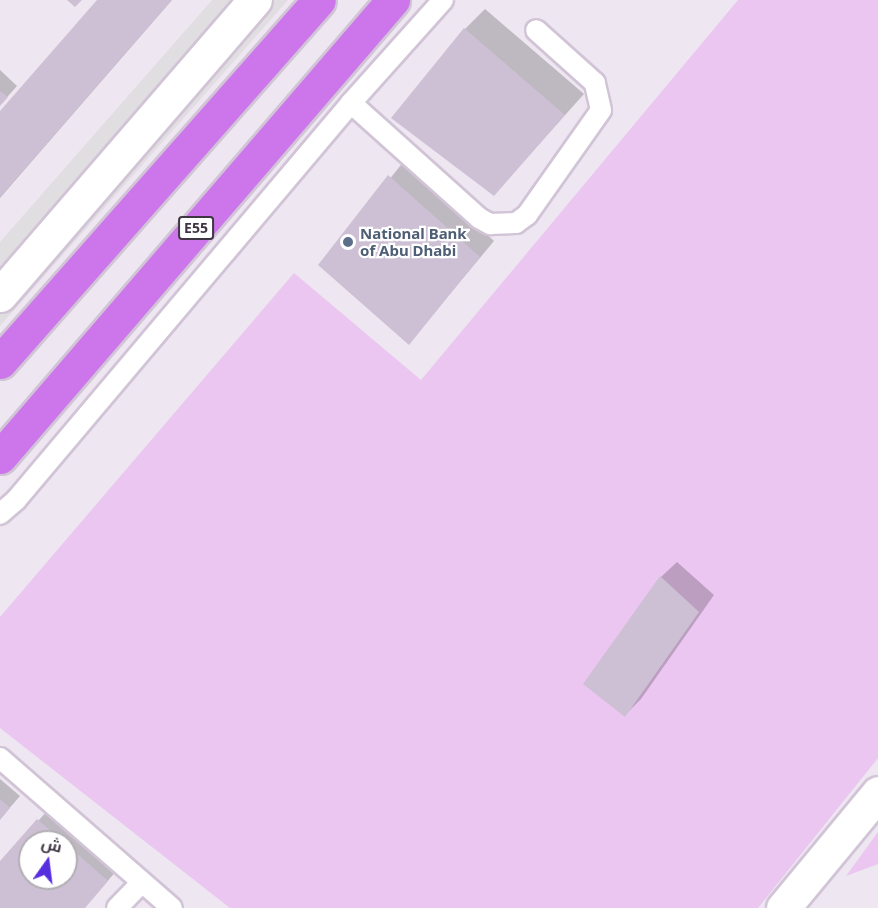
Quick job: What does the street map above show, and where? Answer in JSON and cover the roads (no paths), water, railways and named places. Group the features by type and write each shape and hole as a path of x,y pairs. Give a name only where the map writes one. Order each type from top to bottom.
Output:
{"highway":[{"path":"0,362 318,0"},
{"name":"E55","path":"0,457 393,0"}],"street":[{"path":"0,295 255,0"},
{"path":"783,908 878,793"}],"lane":[{"path":"0,514 16,500 351,103 443,0"},
{"path":"351,103 479,218 490,225 516,223 527,215 601,110 595,83 536,30"},
{"path":"0,758 172,908"},
{"path":"117,908 142,882"}],"place":[{"name":"National Bank of Abu Dhabi","path":"348,242"}]}
